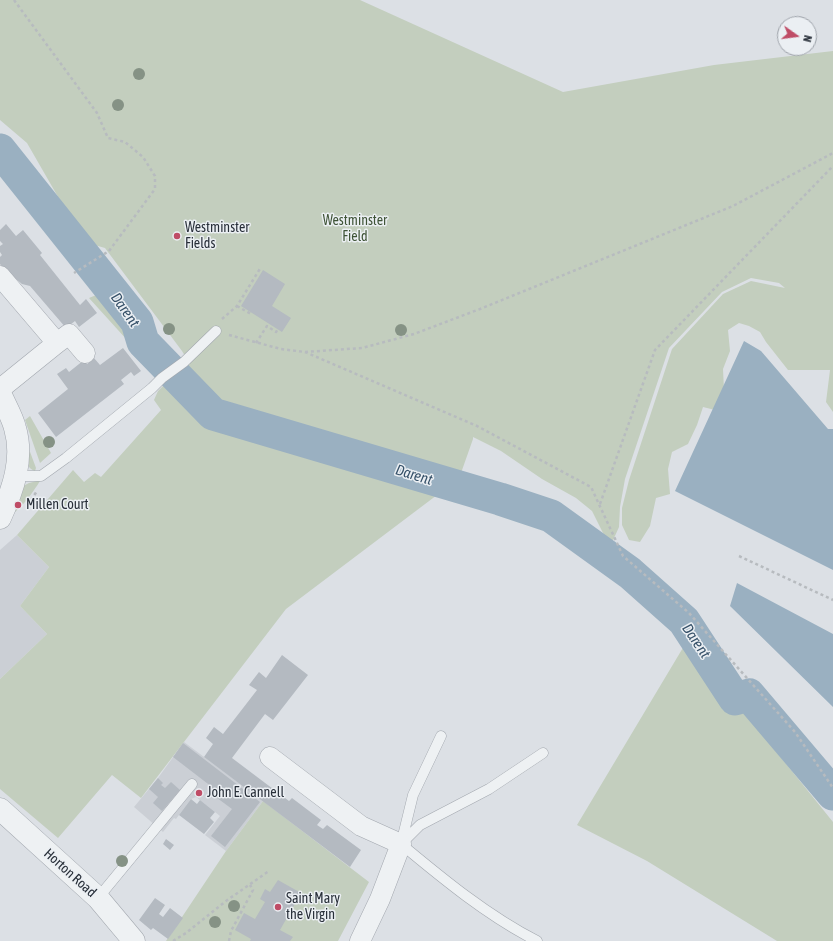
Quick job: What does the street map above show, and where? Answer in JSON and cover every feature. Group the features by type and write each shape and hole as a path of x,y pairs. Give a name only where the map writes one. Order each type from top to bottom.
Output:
{"street":[{"path":"0,276 57,343"},
{"path":"0,389 69,334 85,353"},
{"path":"0,394 14,426 18,442 16,476 7,503 0,518"},
{"path":"270,757 361,826 401,844 380,899 360,941"},
{"name":"Horton Road","path":"0,809 98,898 134,941"}],"lane":[{"path":"16,476 41,476 66,458 152,388 162,378 184,362 216,331"},
{"path":"401,844 413,795 441,736"},
{"path":"401,844 420,825 489,789 543,753"},
{"path":"98,898 192,784"},
{"path":"401,844 429,867 491,913 521,933 538,941"}],"path":[{"path":"14,0 97,113 108,138 125,142 143,157 155,176 155,190 109,251 74,273"},
{"path":"216,331 256,343 305,352 362,348 414,334 440,325 733,206 833,153"},
{"path":"600,505 655,350 833,166"},
{"path":"220,321 238,306 261,267"},
{"path":"238,306 251,314 252,313"},
{"path":"256,343 267,324 276,332 278,329"},
{"path":"305,352 477,426 591,487 623,556 689,613 795,732 833,788"},
{"path":"739,556 833,600"},
{"path":"174,941 226,901 269,871"},
{"path":"229,941 231,931 253,890 250,885"}],"shaded area":[{"path":"17,535 49,567 20,606 47,634 0,679 0,550"},
{"name":"John E. Cannell","path":"184,742 263,801 226,851 205,835 220,816 196,797 191,799 176,819 174,818 163,832 134,807 158,778"}],"green space":[{"name":"Westminster Field","path":"0,0 360,0 563,92 714,65 790,56 817,56 817,53 833,51 833,412 826,402 830,370 788,370 760,332 739,323 728,330 730,351 723,369 724,390 719,411 703,407 697,425 688,444 672,452 668,469 670,494 656,498 650,526 640,542 629,540 622,525 622,508 629,480 672,349 723,294 751,281 785,288 779,283 751,278 722,292 669,348 625,479 620,507 619,527 610,547 592,511 576,498 542,479 501,451 473,437 461,473 454,484 217,408 179,373 190,364 182,351 105,248 84,242 27,143 0,120"},
{"path":"101,293 107,297 113,310 132,324 141,347 154,357 163,367 156,372 89,298"},
{"path":"167,382 188,407 307,453 441,492 286,609 141,798 112,775 58,838 0,789 0,679 47,634 20,606 49,567 17,535 73,470 84,482 95,473 101,477 161,410 154,400 158,391"},
{"path":"30,416 51,453 40,463 25,420"},
{"path":"26,441 36,468 35,471 28,466 26,462"},
{"path":"40,481 29,498 19,509 13,512 23,486"},
{"path":"687,641 833,822 833,941 777,941 647,861 577,825"},
{"path":"263,801 369,882 338,941 166,941 226,851"}],"water":[{"path":"744,341 761,351 828,429 833,429 833,570 675,491"},
{"path":"737,583 833,634 833,707 730,606"}],"building":[{"path":"6,224 16,236 23,230 42,253 40,255 80,305 86,299 97,313 79,327 75,321 66,328 30,286 22,284 16,279 14,281 0,264 0,257 2,255 0,252 0,246 3,244 0,241 0,230"},
{"path":"263,270 285,284 272,306 291,318 282,332 241,306"},
{"path":"123,348 141,371 134,376 131,372 121,380 124,384 56,437 38,413 68,389 57,374 66,368 69,372 84,360 87,364 94,358 100,365"},
{"path":"282,655 308,675 273,720 265,714 232,758 289,801 292,798 321,820 317,825 323,829 327,825 361,850 350,867 204,757 213,744 206,738 214,727 223,734 257,690 249,685 259,672 266,678"},
{"path":"183,743 260,802 225,847 211,836 232,809 209,792 212,787 173,757"},
{"path":"158,778 163,783 161,785 165,788 171,782 180,790 162,811 153,803 158,797 149,789"},
{"path":"191,799 197,804 200,800 215,812 210,818 214,822 204,834 179,815"},
{"path":"166,839 174,845 170,850 163,844"},
{"name":"Saint Mary the Virgin","path":"278,880 301,893 280,930 293,937 290,941 250,941 251,939 235,930 244,913 255,919 265,902 260,899 265,889 270,892"},
{"path":"155,898 165,905 159,914 163,917 170,908 183,918 168,939 153,928 151,930 139,920"}],"waterway":[{"name":"Darent","path":"0,150 137,322 143,342 213,414 500,499 551,516 630,573 684,621 735,699 749,695 833,794"}],"place":[{"name":"Westminster Fields","path":"177,236"},
{"name":"Millen Court","path":"18,505"},
{"name":"John E. Cannell","path":"199,793"},
{"name":"Saint Mary the Virgin","path":"278,907"}]}
